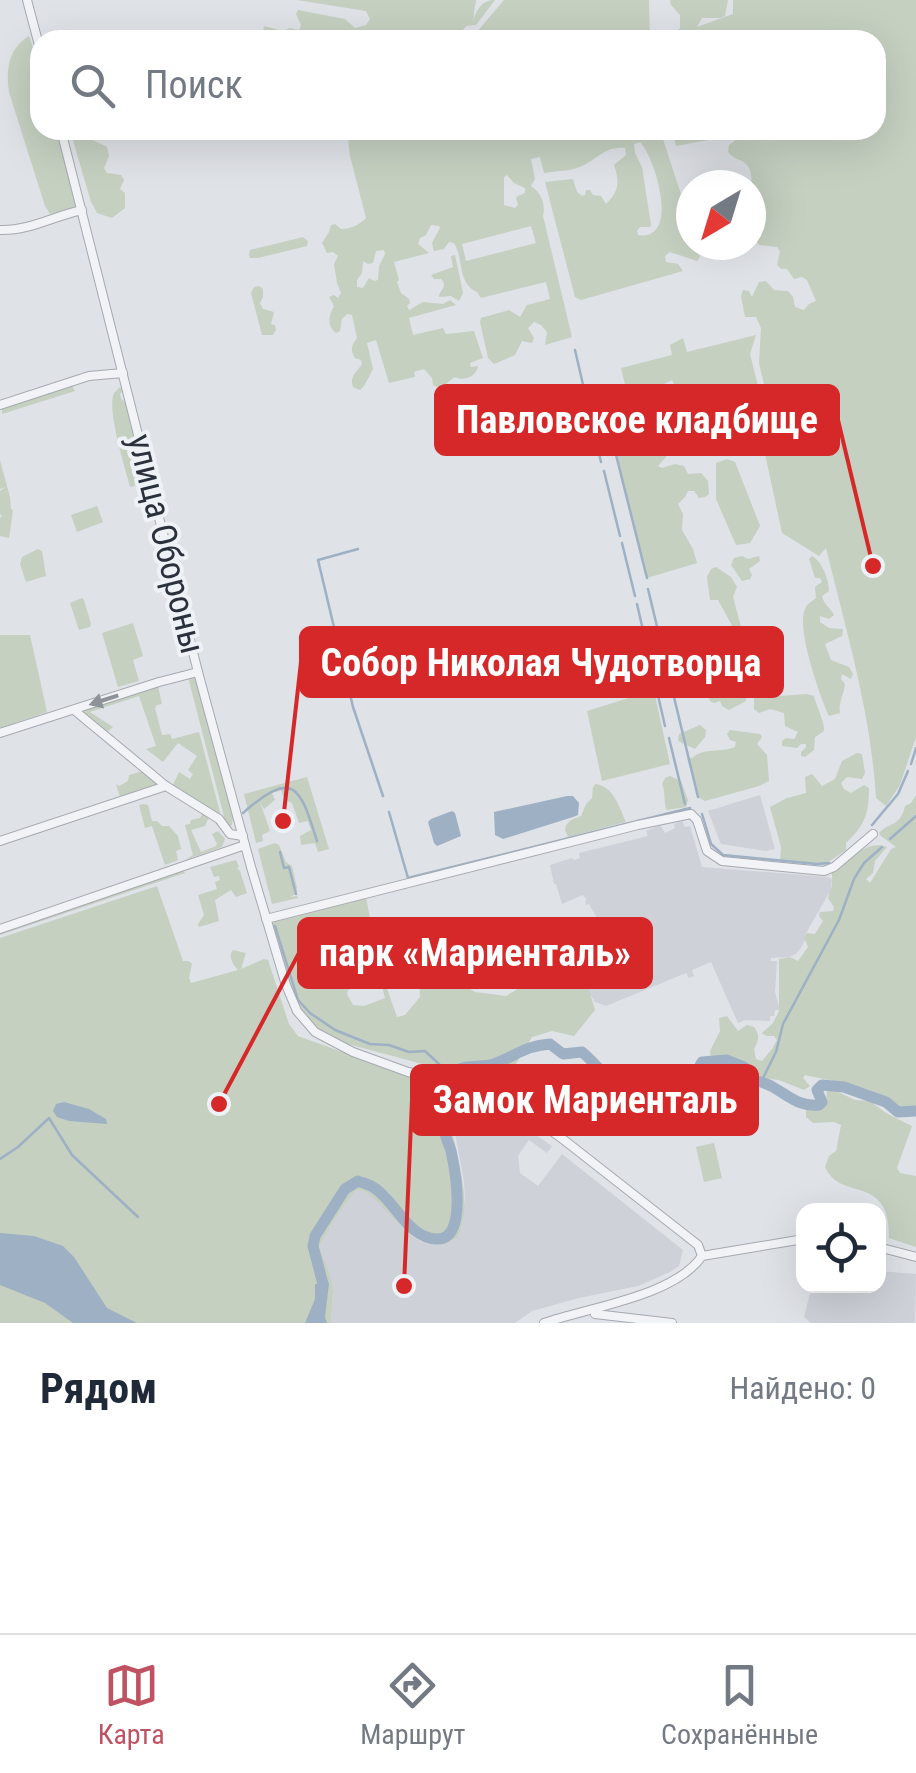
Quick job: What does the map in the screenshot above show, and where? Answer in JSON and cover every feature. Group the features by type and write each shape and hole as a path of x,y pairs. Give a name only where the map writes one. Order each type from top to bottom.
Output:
{"street":[{"path":"27,0 35,30"},
{"name":"улица Обороны","path":"64,140 198,672 277,956 301,1018 331,1042 366,1057 408,1072 470,1084 516,1105 698,1245 702,1256"},
{"path":"0,230 17,230 82,210"},
{"path":"0,405 90,376 123,373"},
{"path":"0,733 198,672"},
{"path":"74,710 166,786 219,819 230,834 244,840"},
{"path":"0,841 166,786"},
{"path":"266,919 692,814 707,851 722,861 824,870 834,868 872,834"},
{"path":"0,929 244,840"},
{"path":"544,1323 672,1282 692,1269 702,1256 796,1239"},
{"path":"886,1249 916,1257"},
{"path":"595,1314 672,1323"}],"shaded area":[{"path":"760,795 775,849 721,844 708,811"},
{"path":"682,821 685,827 690,826 702,867 832,879 831,889 837,893 829,893 796,954 771,958 777,961 775,992 779,1010 770,1016 770,1021 738,1023 711,962 692,970 694,976 689,978 686,973 606,1006 595,1002 586,988 589,978 585,950 601,948 597,918 583,895 562,904 550,865 580,858 579,853 648,836 646,831 660,825 665,833"},
{"path":"451,1101 508,1116 552,1146 547,1153 529,1140 518,1156 520,1173 538,1186 562,1154 683,1250 679,1266 638,1286 532,1311 515,1323 331,1323 333,1292 319,1247 355,1191 362,1190 381,1203 422,1242 462,1228 464,1182"},
{"path":"886,1272 916,1274 915,1323 811,1323 804,1317 810,1293 886,1293"}],"green space":[{"path":"297,0 476,0 473,20 481,6 495,0 476,25 463,30 299,30 296,14 298,10 345,19 355,28 366,25 370,19 366,11"},
{"path":"504,0 649,0 650,30 478,30"},
{"path":"670,0 728,0 725,16 702,18 697,27 733,14 733,0 916,0 916,737 900,785 886,806 876,798 863,703 826,548 819,556 782,533 761,435 751,427 749,408 754,404 761,406 767,397 759,363 761,328 756,317 745,317 743,290 752,297 759,282 766,281 774,290 788,291 795,307 804,310 816,301 807,280 794,279 787,269 781,269 777,265 780,251 766,246 766,170 749,170 728,152 729,145 736,140 886,140 886,30 678,30 680,15"},
{"path":"29,36 30,140 59,140 77,207 50,214 9,92 10,60"},
{"path":"73,140 93,140 107,147 109,156 104,168 124,180 120,189 125,193 125,208 112,218 97,213"},
{"path":"348,140 663,140 676,179 676,254 670,252 665,256 666,262 678,264 683,271 581,300 575,297 545,182 573,179 582,196 590,190 606,204 617,186 614,165 626,155 625,148 609,150 577,168 544,173 540,157 531,159 535,179 531,186 543,203 572,337 545,345 547,332 534,322 528,328 534,338 532,343 522,341 515,355 494,364 488,358 481,318 509,310 520,317 527,305 550,299 546,282 481,298 466,283 454,243 434,251 432,243 440,228 431,225 418,244 429,253 394,262 397,282 401,293 409,299 409,310 423,302 443,304 450,300 456,305 409,318 413,335 443,328 446,334 474,331 483,358 470,363 471,367 478,366 473,375 455,377 442,386 433,385 424,369 414,372 415,377 389,383 376,340 367,343 373,369 360,390 352,383 362,364 352,350 357,338 352,315 342,319 336,333 330,324 334,306 329,297 338,298 341,293 334,264 338,256 327,253 322,243 331,225 341,229 358,225 366,218","holes":["640,142 657,180 661,213 659,226 651,234 638,235 640,227 651,225 642,167 634,144","507,175 525,188 525,193 516,197 515,208 504,205 504,177","531,226 536,243 466,261 462,244","384,250 378,280 369,278 363,288 357,287 363,261 373,263 376,251"]},
{"path":"674,140 708,140 676,146"},
{"path":"303,237 307,246 250,258 250,250"},
{"path":"455,255 463,293 459,301 451,296 439,297 443,282 431,275 453,267 451,256"},
{"path":"259,286 263,289 263,309 274,312 273,335 262,335 251,293"},
{"path":"756,335 750,354 758,386 755,395 737,408 737,417 746,421 753,444 747,446 740,428 729,422 684,428 679,424 681,420 663,416 668,410 694,408 701,401 692,388 675,386 672,380 629,401 621,368 672,355 670,345 683,338 687,352"},
{"path":"71,384 75,391 2,414 2,407"},
{"path":"120,387 146,483 130,487 113,412 114,393"},
{"path":"620,407 639,426 657,416 665,430 654,439 657,445 668,447 658,466 684,466 688,474 701,473 708,481 709,494 699,498 694,491 688,491 678,504 683,514 682,530 697,563 647,578 616,458 631,449 633,438 615,431 609,417 611,410"},
{"path":"727,459 735,462 760,526 750,543 736,545 716,499 716,463"},
{"path":"0,460 13,510 9,538 0,536 0,491 5,487 0,489"},
{"path":"97,506 103,522 77,532 71,515"},
{"path":"38,549 42,551 46,576 26,582 20,564 22,557"},
{"path":"759,556 760,561 749,569 750,579 742,581 731,565 734,558"},
{"path":"812,556 826,576 829,591 822,596 834,615 829,619 820,616 820,622 829,628 843,629 842,636 825,644 831,660 849,667 853,674 851,679 842,674 845,684 840,713 829,716 804,631 805,609 816,598 815,587 822,582 815,578 809,559"},
{"path":"716,567 731,577 737,587 733,597 741,627 734,629 718,600 710,600 707,577"},
{"path":"82,598 91,624 79,630 70,603"},
{"path":"133,623 143,656 133,660 139,681 118,687 102,633"},
{"path":"0,635 30,635 47,712 0,728"},
{"path":"188,677 197,680 233,816 229,827 226,824"},
{"path":"651,677 670,764 602,781 587,711 645,693 645,679"},
{"path":"723,682 738,694 746,695 746,701 729,710 720,701 710,701 710,688"},
{"path":"158,686 162,704 155,708 162,735 170,734 172,739 199,732 221,816 172,787 179,772 190,779 193,774 188,770 197,756 178,743 163,762 146,749 156,746 139,696 90,712 113,727 105,734 83,715 84,709"},
{"path":"814,696 824,731 815,737 814,750 805,757 801,752 806,744 797,748 782,746 782,741 794,739 798,732 785,726 784,713 770,709 759,713 754,709 754,698"},
{"path":"700,725 706,730 705,737 695,749 678,741 679,734"},
{"path":"730,730 760,734 757,744 767,755 769,781 705,801 698,797 687,758 735,747 736,742 727,734"},
{"path":"862,754 862,779 847,777 841,783 851,793 864,785 869,788 868,805 862,825 846,843 846,850 824,865 780,860 781,847 770,807 806,793 805,777 812,774 822,786 835,779 842,761"},
{"path":"143,771 158,785 101,805 120,797 116,784 119,786 128,781 129,775"},
{"path":"670,776 681,781 688,800 686,807 667,810 662,784"},
{"path":"307,777 329,849 318,852 315,843 301,845 300,836 311,830 308,821 299,823 292,803 284,799 281,790 272,793 275,800 264,809 260,802 270,831 262,835 263,841 256,843 244,794"},
{"path":"595,784 611,793 626,822 568,837 566,825 581,816"},
{"path":"164,789 219,822 218,826 209,817 205,826 191,830 201,852 216,846 212,834 218,831 225,839 222,847 185,860 193,855 185,825 203,813 167,791 158,793"},
{"path":"916,795 916,1107 900,1107 870,1090 805,1075 803,1078 810,1086 804,1090 779,1080 753,1077 735,1061 711,1057 720,1031 719,1018 727,1016 738,1031 747,1025 754,1027 758,1038 756,1059 762,1061 772,1049 777,1040 762,1033 779,1011 779,959 790,957 798,961 808,947 804,937 807,933 815,934 823,921 820,912 833,911 828,898 832,873 865,849 887,847 866,879 870,883 896,847 879,833 898,821"},
{"path":"139,805 148,805 152,821 169,826 178,836 178,860 165,865 152,826 145,828"},
{"path":"275,843 292,866 297,888 290,897 298,898 272,904 258,849"},
{"path":"236,860 247,893 236,897 231,890 215,900 219,921 199,927 204,915 198,895 217,889 215,882 220,880 210,867"},
{"path":"183,870 185,873 0,935 0,933"},
{"path":"157,886 183,961 192,964 191,983 238,970 231,958 233,950 246,953 241,969 268,960 289,1024 298,1036 406,1075 456,1086 451,1100 451,1125 464,1189 458,1237 443,1243 418,1238 373,1198 362,1190 355,1191 319,1247 333,1291 331,1323 0,1323 0,938"},
{"path":"366,897 372,929 326,943 336,945 329,950 341,981 356,985 355,969 361,974 361,985 348,990 353,1005 364,1006 385,998 379,974 363,972 358,965 360,953 373,949 397,1017 405,1015 420,997 418,949 402,936 397,920 416,924 432,940 453,978 475,992 506,996 526,984 531,945 551,931 567,939 578,953 595,1010 574,1036 552,1031 532,1037 513,1069 486,1081 344,1043 321,1031 300,1010 273,923"},
{"path":"827,1090 838,1092 855,1100 870,1101 912,1126 897,1168 900,1173 916,1176 916,1247 889,1238 886,1203 842,1184 825,1167 836,1151 841,1125 813,1123 806,1117 806,1108 826,1105"},
{"path":"714,1143 722,1178 704,1182 696,1147"}],"water":[{"path":"573,796 579,803 578,815 503,839 495,835 494,812"},
{"path":"452,811 461,836 437,846 428,822"},
{"path":"64,1102 89,1109 106,1119 107,1124 57,1117 53,1111 56,1104"},
{"path":"0,1233 34,1236 63,1246 107,1308 137,1323 73,1323 45,1303 0,1285"},
{"path":"329,1283 327,1323 305,1323 315,1299 315,1284"}],"waterway":[{"path":"575,350 601,462"},
{"path":"605,411 647,578"},
{"path":"604,471 620,536"},
{"path":"622,543 635,596"},
{"path":"358,549 318,560 353,707 383,796"},
{"path":"648,589 698,797"},
{"path":"637,604 665,726"},
{"path":"669,738 685,804"},
{"path":"911,764 916,748"},
{"path":"872,825 898,794 908,771"},
{"path":"243,813 274,791 293,790 300,797 317,841"},
{"path":"389,812 408,878 690,808"},
{"path":"702,814 711,844 723,855 829,863"},
{"path":"890,839 916,816"},
{"path":"761,1082 776,1052 783,1024 839,920 854,879 864,863 882,847"},
{"path":"280,852 284,868 289,867 296,894"},
{"path":"275,926 298,1000 310,1013 335,1030 370,1044 409,1052 425,1051 440,1065 455,1071"},
{"path":"317,1323 323,1284 313,1246 315,1236 345,1189 358,1181 373,1187 409,1226 427,1237 447,1236 453,1228 457,1187 444,1112 448,1083 460,1069 494,1064 527,1049 550,1044 563,1054 582,1052 627,1090 671,1104 681,1103 691,1094 702,1062 727,1060 744,1067 746,1077 805,1104 822,1102 817,1090 822,1085 844,1087 886,1102 898,1112 916,1111"},
{"path":"49,1118 72,1155 138,1217"},
{"path":"0,1159 48,1119"}],"place":[{"name":"Павловское кладбище","path":"873,566"},
{"name":"Собор Николая Чудотворца","path":"283,821"},
{"name":"парк «Мариенталь»","path":"219,1104"},
{"name":"Замок Мариенталь","path":"404,1286"}]}
